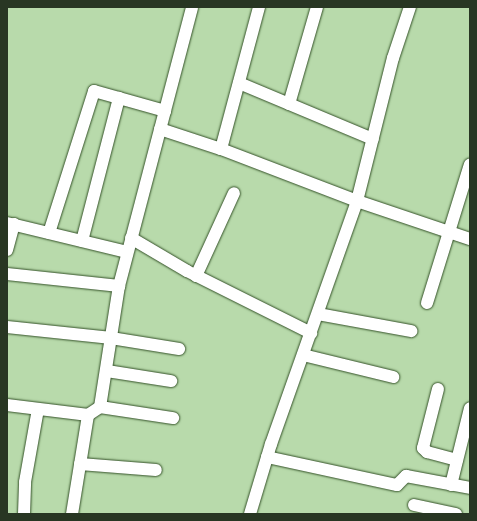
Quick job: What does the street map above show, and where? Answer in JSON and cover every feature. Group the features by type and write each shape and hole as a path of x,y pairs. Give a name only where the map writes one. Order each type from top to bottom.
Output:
{"street":[{"path":"100,407 119,286 192,7"},
{"path":"221,149 259,7"},
{"path":"289,104 317,7"},
{"path":"250,514 267,457 357,201 394,58 410,7"},
{"path":"238,83 373,139"},
{"path":"50,233 94,91 165,111"},
{"path":"82,241 119,98"},
{"path":"160,129 221,149 357,201 470,239"},
{"path":"427,303 470,164"},
{"path":"196,276 234,193"},
{"path":"7,250 10,224 127,252"},
{"path":"131,238 196,276 311,333"},
{"path":"7,274 119,286"},
{"path":"318,314 411,331"},
{"path":"7,327 111,338 179,349"},
{"path":"303,355 393,377"},
{"path":"106,371 171,381"},
{"path":"438,389 423,448 427,452 457,460"},
{"path":"7,405 88,415 100,407 173,418"},
{"path":"451,485 470,408"},
{"path":"24,514 24,482 38,409"},
{"path":"72,514 88,415"},
{"path":"267,457 397,485 406,476 470,488"},
{"path":"80,464 156,470"},
{"path":"414,505 456,514"}]}
